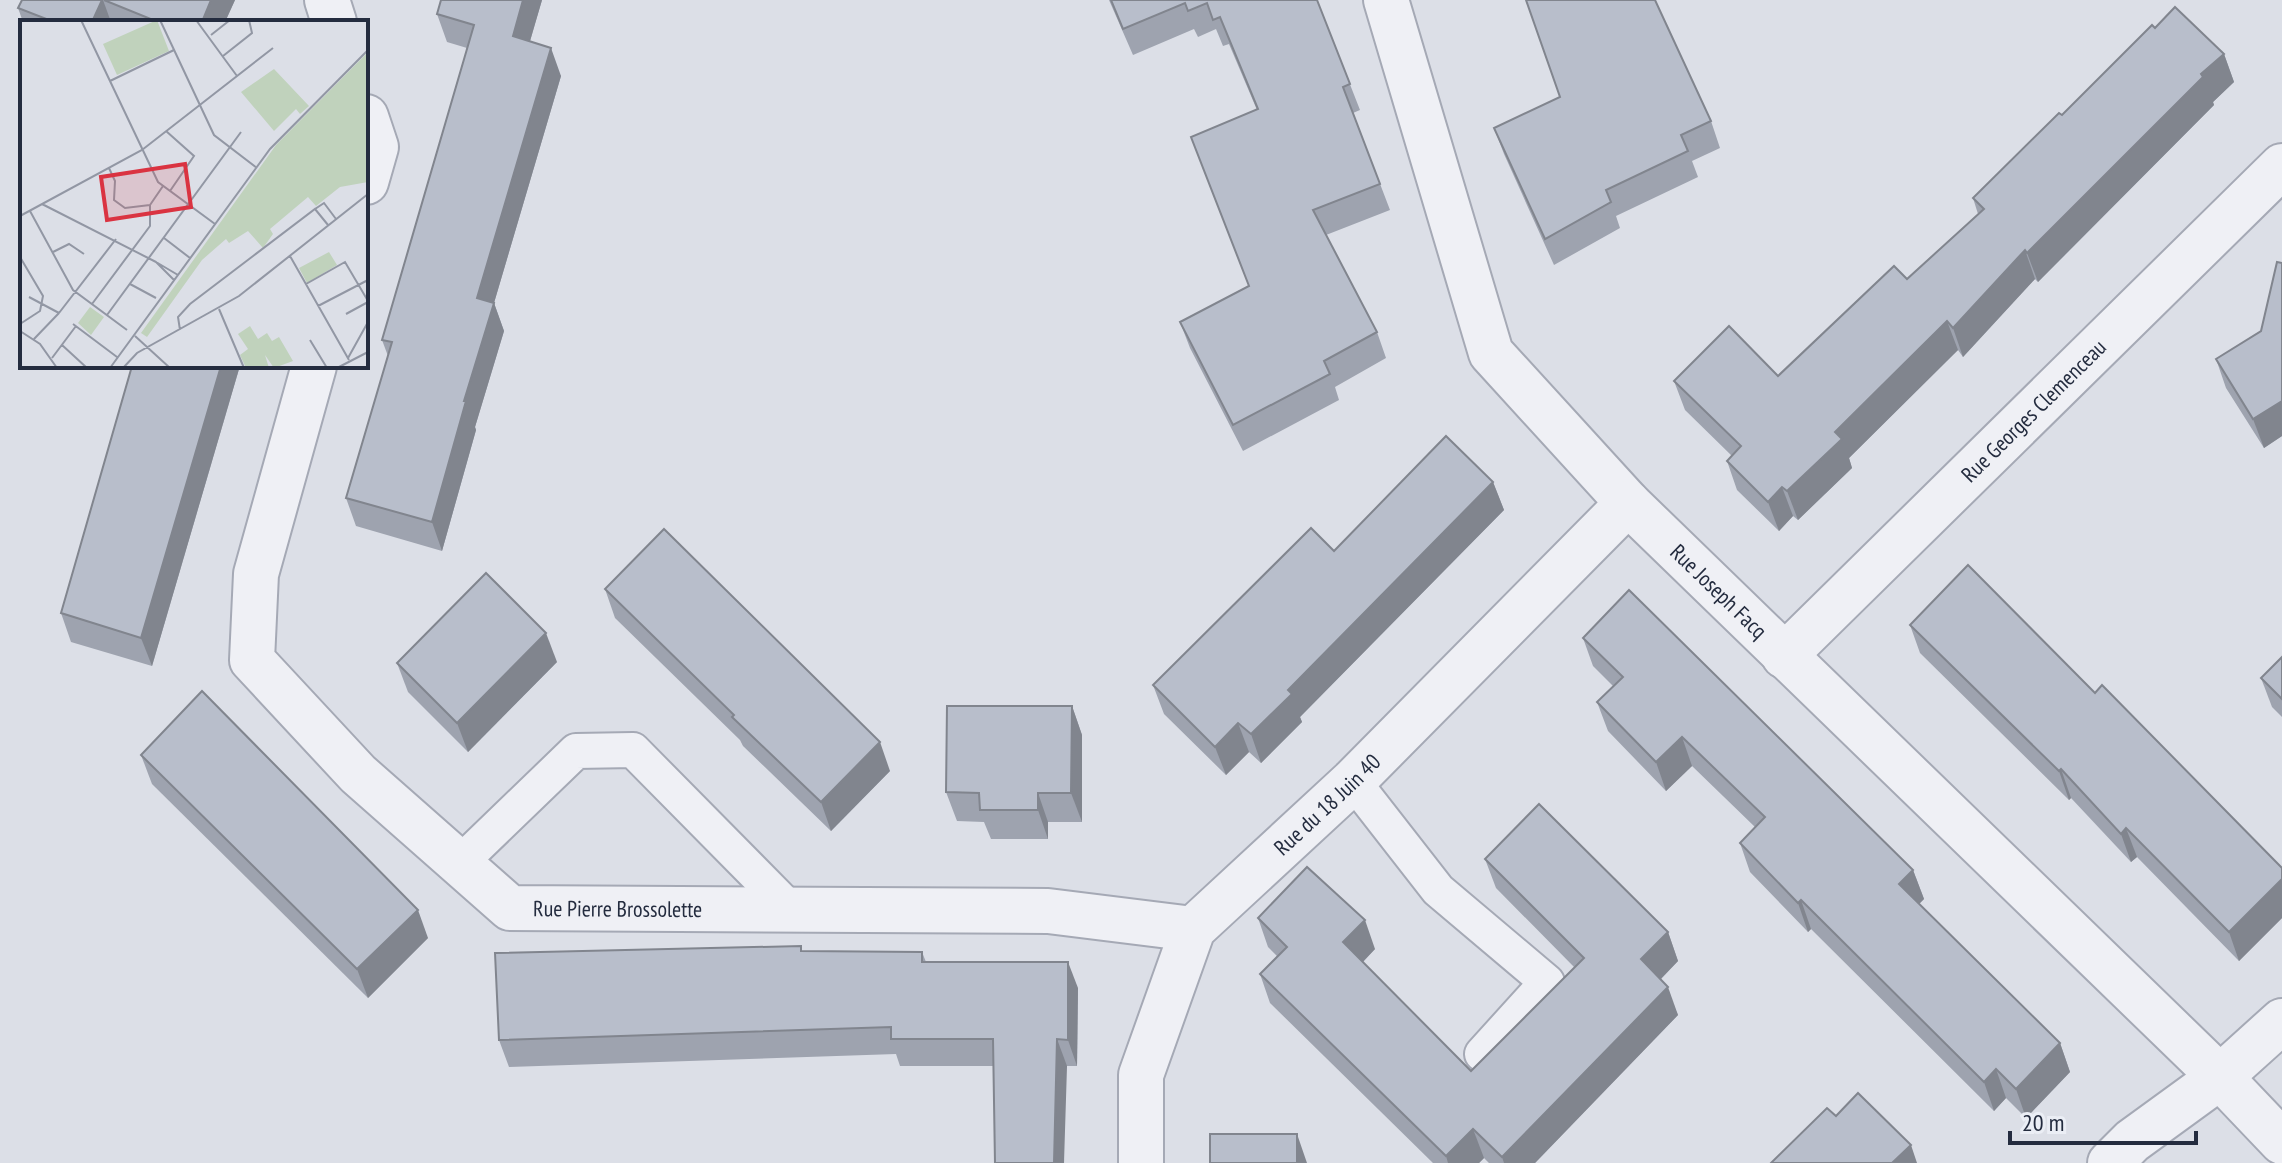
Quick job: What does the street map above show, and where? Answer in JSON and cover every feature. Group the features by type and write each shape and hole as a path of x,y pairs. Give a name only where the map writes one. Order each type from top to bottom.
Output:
{"street":[{"path":"327,0 333,20"},
{"name":"Rue Joseph Facq","path":"1386,0 1491,353 1628,503 2220,1077 2282,1142"},
{"path":"368,123 376,147 368,175"},
{"name":"Rue Georges Clemenceau","path":"1784,656 2282,166"},
{"name":"Rue Pierre Brossolette","path":"313,368 256,574 252,660 358,774 510,908 1048,911 1193,929"},
{"name":"Rue du 18 Juin 40","path":"1141,1163 1141,1075 1193,929 1353,781 1628,503"},
{"path":"2110,1163 2132,1141 2220,1077 2282,1021"}],"lane":[{"path":"460,863 576,751 633,750 791,910"},
{"path":"1353,781 1438,890 1547,982 1482,1054"}],"building":[{"path":"22,0 102,0 93,20 49,20 18,8"},
{"path":"104,0 211,0 203,20 153,20"},
{"path":"441,0 523,0 513,36 551,48 477,298 494,303 432,522 346,498 392,342 382,340 474,25 437,14"},
{"path":"1111,0 1317,0 1350,84 1343,87 1380,184 1313,210 1377,332 1324,361 1330,374 1233,425 1180,322 1249,286 1191,137 1258,109 1220,17 1213,20 1207,3 1188,11 1185,3 1123,29"},
{"path":"1526,0 1655,0 1711,121 1681,135 1688,151 1606,190 1611,202 1545,239 1494,128 1560,97"},
{"path":"2175,7 2224,54 2027,253 2025,250 1953,328 1947,321 1835,432 1842,439 1787,491 1782,487 1768,502 1727,461 1741,446 1674,381 1729,326 1778,376 1894,266 1907,279 1984,209 1973,198 2152,25 2155,28"},
{"path":"2277,262 2282,263 2282,401 2253,419 2216,359 2261,331"},
{"path":"131,368 220,368 141,638 61,613"},
{"path":"1446,436 1493,482 1288,690 1292,694 1251,734 1238,723 1215,747 1153,685 1311,528 1334,551"},
{"path":"664,529 880,742 821,802 605,589"},
{"path":"1968,565 2095,693 2102,685 2282,868 2282,879 2229,932 2126,828 2121,834 2061,769 2059,771 1910,625"},
{"path":"486,573 546,633 457,723 397,663"},
{"path":"1629,590 1913,870 1899,884 2060,1043 2016,1089 1996,1069 1984,1082 1740,843 1765,817 1682,737 1656,762 1597,702 1623,677 1583,638"},
{"path":"2282,657 2282,699 2261,678"},
{"path":"202,691 418,910 357,969 141,755"},
{"path":"947,706 1072,706 1071,793 1038,793 1038,810 980,810 979,793 946,792"},
{"path":"1539,804 1668,932 1641,959 1668,987 1502,1157 1473,1129 1446,1156 1260,974 1287,947 1258,918 1307,867 1365,920 1343,942 1471,1071 1584,958 1485,859"},
{"path":"801,946 801,951 922,952 922,962 1068,962 1068,1040 1057,1039 1054,1163 995,1163 993,1039 891,1039 891,1027 499,1040 495,953"},
{"path":"1858,1093 1911,1145 1892,1163 1771,1163 1827,1108 1836,1116"},
{"path":"1210,1134 1297,1134 1297,1163 1210,1163"}]}
